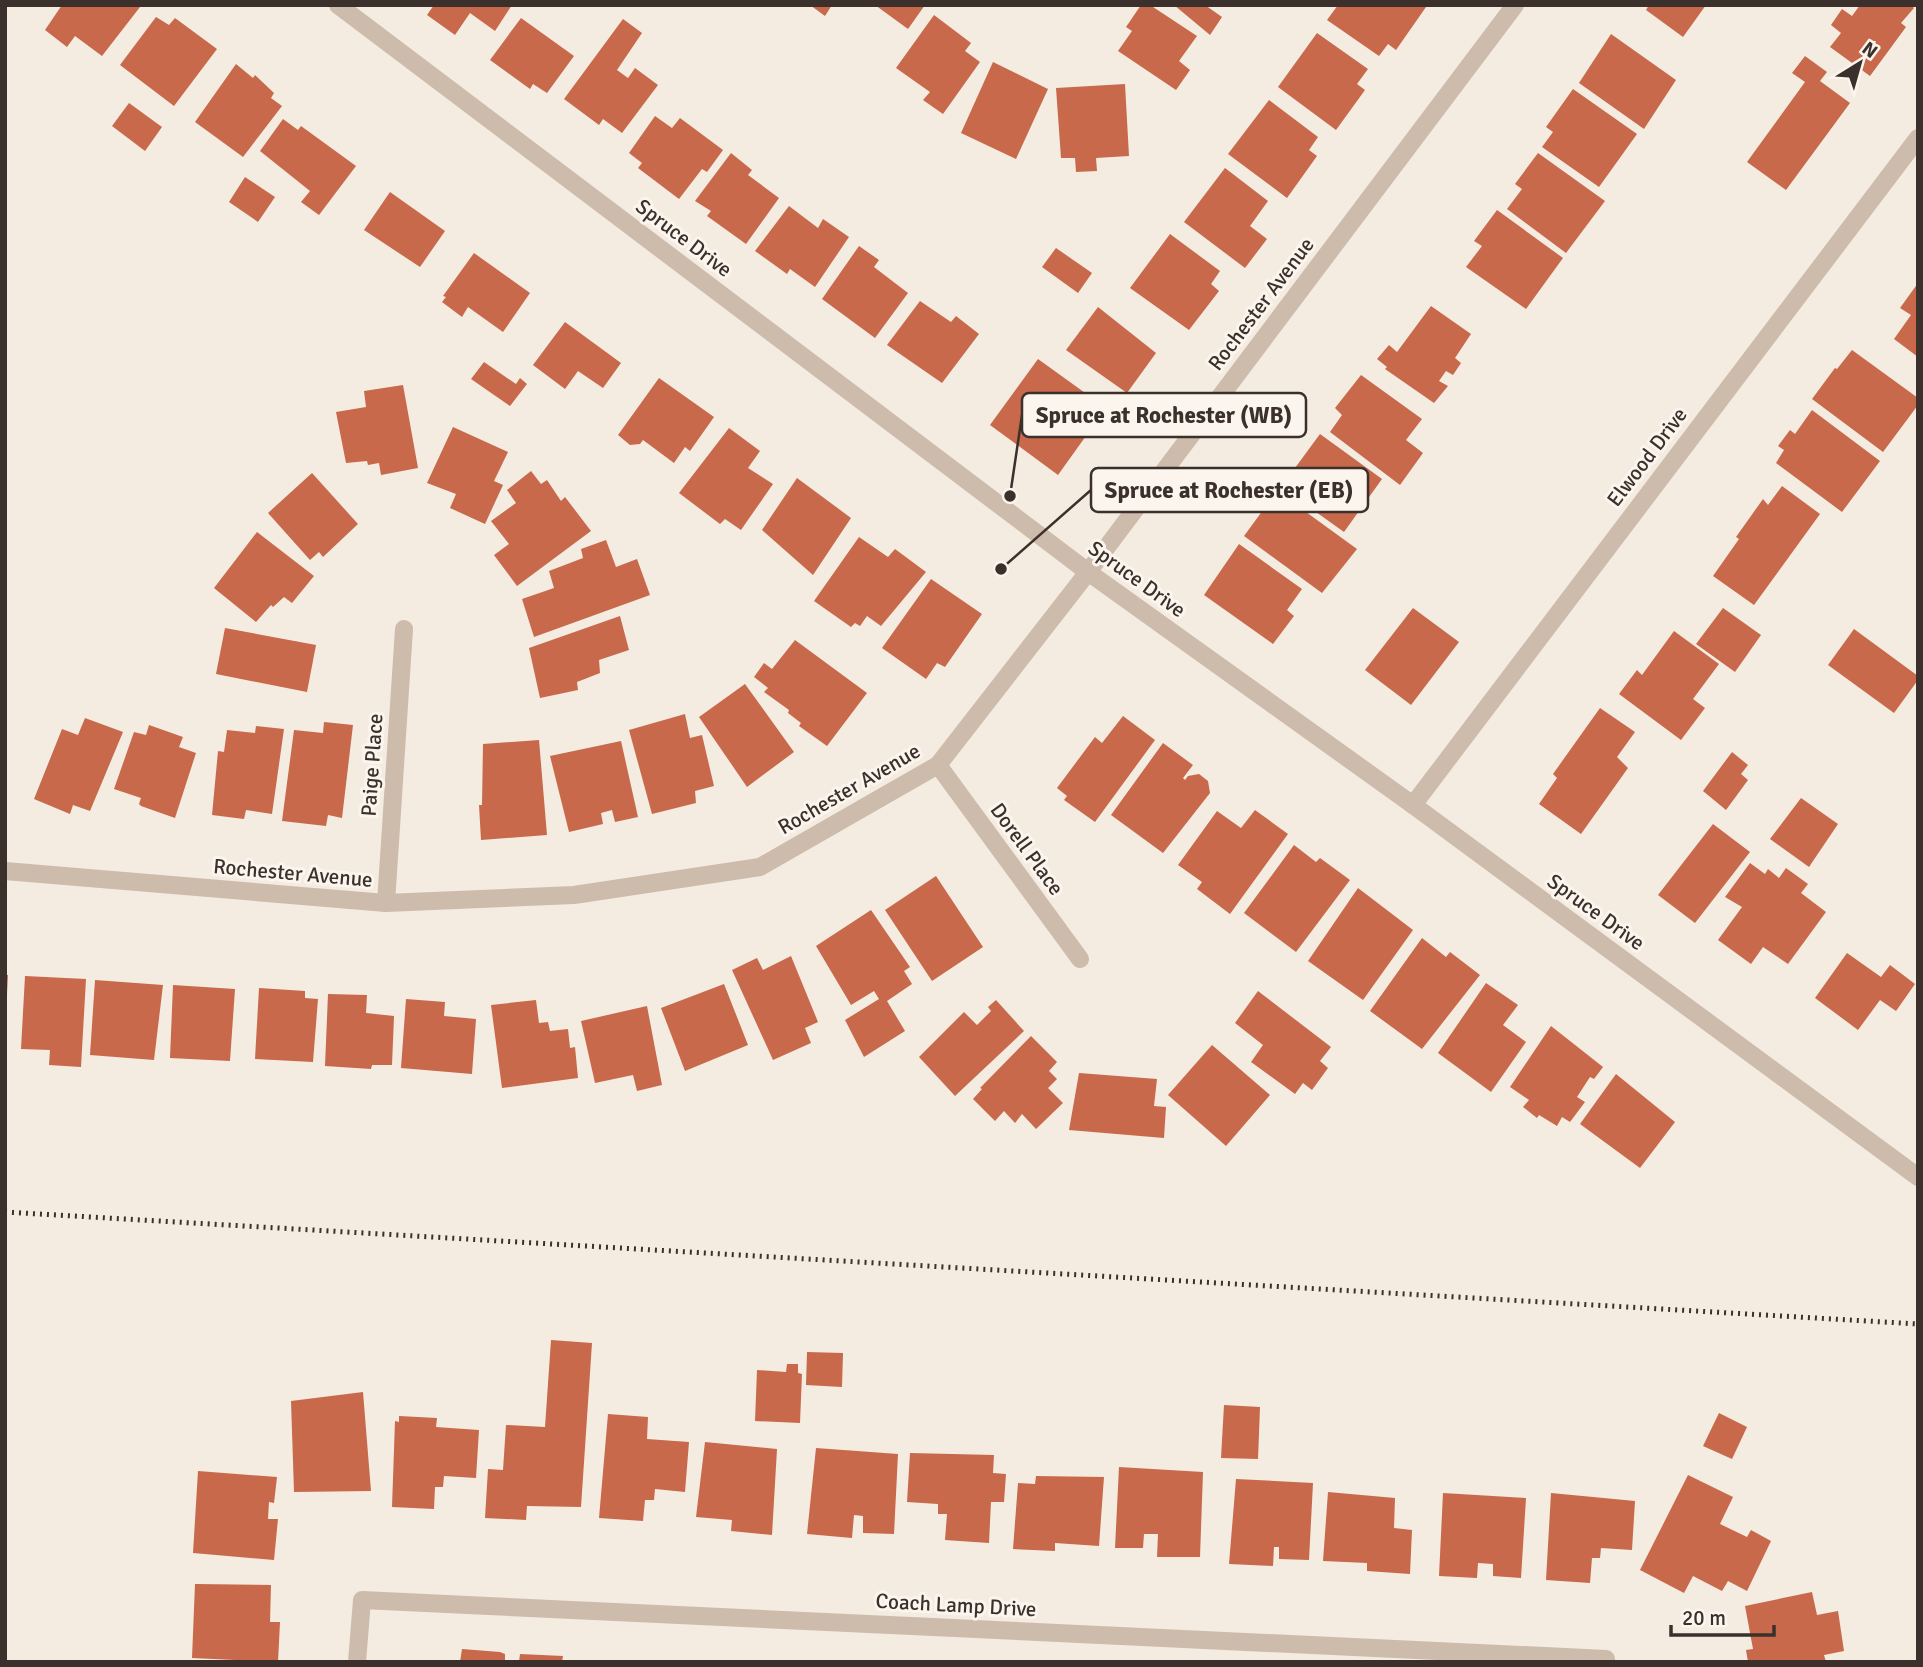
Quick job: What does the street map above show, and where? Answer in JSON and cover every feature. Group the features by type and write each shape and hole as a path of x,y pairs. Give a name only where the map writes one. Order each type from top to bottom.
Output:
{"street":[{"name":"Spruce Drive","path":"338,5 1088,572 1413,804 1918,1177"},
{"name":"Rochester Avenue","path":"5,871 386,903 574,895 760,867 937,765 1088,572 1515,5"},
{"name":"Elwood Drive","path":"1413,804 1918,138"},
{"name":"Paige Place","path":"386,903 404,629"},
{"name":"Dorell Place","path":"937,765 1080,959"},
{"name":"Coach Lamp Drive","path":"356,1662 362,1600 1606,1658 1604,1662"}],"building":[{"path":"62,5 140,7 102,56 75,36 67,47 45,30"},
{"path":"434,5 512,5 495,31 470,13 455,35 427,15"},
{"path":"810,5 832,5 825,16"},
{"path":"875,5 925,5 908,29"},
{"path":"1141,5 1150,5 1197,36 1179,61 1190,70 1176,90 1118,51 1132,31 1126,27"},
{"path":"1174,5 1205,5 1222,17 1210,35"},
{"path":"1338,5 1426,7 1396,50 1388,44 1379,56 1327,20"},
{"path":"1649,5 1706,5 1683,37 1646,10"},
{"path":"1860,5 1911,5 1914,8 1901,23 1906,27 1870,76 1830,47 1841,33 1831,25 1842,9 1852,16"},
{"path":"934,15 971,43 965,51 980,62 943,114 923,100 930,92 896,68"},
{"path":"156,17 169,25 175,18 217,49 174,106 120,65"},
{"path":"521,18 574,56 547,93 533,84 530,89 490,60"},
{"path":"623,19 642,33 617,70 628,78 635,68 658,85 622,133 603,119 599,125 564,99"},
{"path":"1317,33 1368,69 1357,84 1365,90 1336,130 1278,87"},
{"path":"1611,34 1676,80 1644,129 1579,83"},
{"path":"1805,56 1827,72 1820,81 1850,103 1786,190 1747,162 1805,82 1792,73"},
{"path":"993,62 1048,89 1016,159 961,133"},
{"path":"236,64 253,78 255,75 274,93 271,98 282,106 243,157 195,122"},
{"path":"1125,84 1129,156 1096,158 1097,171 1076,172 1075,158 1061,158 1056,88"},
{"path":"1573,89 1637,134 1599,187 1542,147 1553,132 1546,127"},
{"path":"1269,100 1318,137 1309,150 1317,156 1287,198 1228,154"},
{"path":"129,103 162,127 145,151 112,126"},
{"path":"655,116 672,128 680,118 723,150 707,172 702,169 679,199 638,168 642,163 629,153"},
{"path":"283,119 298,130 301,126 356,166 319,215 301,202 310,191 260,151"},
{"path":"731,153 752,170 748,175 779,198 746,244 707,216 711,211 695,201"},
{"path":"1538,153 1605,201 1566,253 1507,209 1522,189 1515,184"},
{"path":"1225,168 1268,201 1250,226 1267,239 1245,268 1184,222"},
{"path":"245,177 275,197 258,222 229,202"},
{"path":"390,192 445,231 420,267 364,230"},
{"path":"789,206 818,228 823,219 849,237 815,287 790,269 787,274 755,251"},
{"path":"1497,210 1563,258 1526,309 1466,267 1482,246 1474,241"},
{"path":"1170,234 1220,271 1211,284 1219,291 1189,330 1130,288"},
{"path":"859,246 879,260 874,267 908,293 875,338 822,299"},
{"path":"1056,248 1092,273 1078,293 1042,267"},
{"path":"474,253 530,293 503,332 468,307 462,317 442,302 446,297 443,296"},
{"path":"1918,283 1918,357 1894,339 1911,315 1900,308"},
{"path":"920,301 951,322 956,316 979,334 942,383 887,345"},
{"path":"1431,306 1471,334 1455,358 1461,363 1453,375 1446,371 1439,381 1448,386 1434,403 1385,369 1387,367 1377,359 1389,345 1397,352"},
{"path":"1098,307 1156,353 1127,393 1066,350"},
{"path":"565,322 621,363 603,388 578,371 565,389 533,365"},
{"path":"1852,350 1918,398 1918,405 1883,452 1812,399"},
{"path":"1038,359 1106,408 1058,475 990,425"},
{"path":"484,362 516,384 520,378 527,384 510,406 471,379"},
{"path":"1361,375 1422,419 1406,440 1423,453 1400,485 1330,432 1342,415 1335,408"},
{"path":"659,378 714,417 690,451 685,447 674,463 643,440 640,444 630,445 618,435"},
{"path":"403,385 418,468 381,475 379,463 346,463 336,412 366,407 364,391"},
{"path":"1812,410 1880,461 1842,512 1776,463 1784,450 1778,446 1790,430 1795,434"},
{"path":"453,427 508,452 494,481 503,485 485,524 450,508 456,494 427,483"},
{"path":"729,428 760,451 748,468 773,484 741,530 725,519 720,524 679,493"},
{"path":"1320,434 1382,479 1344,532 1281,487"},
{"path":"531,471 541,484 547,480 561,501 565,497 591,531 517,586 494,555 509,544 491,521 516,503 507,490"},
{"path":"312,473 358,524 323,557 319,552 310,560 268,513"},
{"path":"797,478 851,518 813,575 762,530"},
{"path":"1782,486 1820,514 1754,605 1713,576 1763,499 1768,505"},
{"path":"1277,491 1357,549 1322,593 1244,536"},
{"path":"257,532 314,576 292,603 284,597 273,607 271,605 256,622 214,588"},
{"path":"859,537 888,557 895,549 926,572 881,626 867,616 860,626 855,623 851,627 814,601"},
{"path":"606,540 616,567 637,559 650,595 534,637 522,599 554,588 549,571 583,558 581,549"},
{"path":"1239,544 1302,589 1287,610 1294,616 1273,644 1204,595"},
{"path":"931,579 982,614 945,667 937,663 926,679 882,648"},
{"path":"1413,608 1459,642 1411,705 1365,670"},
{"path":"1723,608 1761,635 1735,672 1696,644"},
{"path":"620,616 629,650 599,660 600,673 577,682 578,690 540,698 529,648"},
{"path":"225,628 316,645 307,692 216,674"},
{"path":"1854,629 1918,676 1918,680 1894,713 1828,665"},
{"path":"1674,631 1719,664 1693,699 1705,708 1681,740 1619,694 1637,670 1642,675"},
{"path":"795,640 867,693 827,746 799,726 801,723 788,713 789,710 764,692 768,688 754,677 764,663 772,669"},
{"path":"745,684 794,752 747,787 699,717"},
{"path":"1600,708 1635,732 1617,757 1628,768 1581,834 1539,804 1557,778 1553,774"},
{"path":"685,714 690,738 702,735 714,786 695,791 696,803 652,814 629,730"},
{"path":"1123,716 1155,740 1095,822 1064,800 1067,796 1057,788 1095,737 1102,743"},
{"path":"85,718 123,732 90,811 73,805 70,814 34,799 62,729 78,735"},
{"path":"324,722 353,725 342,818 328,815 326,826 282,821 294,730 323,733"},
{"path":"149,725 183,737 179,747 196,753 175,818 141,806 141,798 114,789 134,732 146,735"},
{"path":"256,726 284,729 272,814 246,810 244,819 212,815 218,751 224,752 227,730 255,733"},
{"path":"539,740 547,835 481,840 479,805 482,805 483,744"},
{"path":"621,741 638,817 615,822 612,810 601,813 603,824 569,832 550,756"},
{"path":"1163,743 1193,765 1183,778 1185,780 1188,776 1199,774 1208,781 1210,793 1163,853 1111,815"},
{"path":"1732,752 1748,765 1741,774 1748,780 1726,810 1703,791"},
{"path":"1801,798 1838,824 1809,867 1770,839"},
{"path":"1255,810 1288,834 1230,914 1197,889 1202,882 1178,865 1217,811 1241,828"},
{"path":"1713,824 1750,852 1695,923 1658,895"},
{"path":"1294,845 1316,862 1320,858 1350,880 1296,952 1244,913"},
{"path":"1750,863 1765,874 1768,869 1779,878 1786,868 1808,884 1801,893 1826,912 1788,964 1763,947 1751,964 1718,940 1742,907 1725,897"},
{"path":"936,876 983,947 932,981 885,910"},
{"path":"1358,888 1413,930 1363,1000 1308,961"},
{"path":"871,910 910,967 904,971 912,984 887,1001 905,1031 864,1057 845,1020 879,999 874,991 851,1005 816,946"},
{"path":"1422,938 1446,957 1450,952 1480,975 1422,1049 1370,1011"},
{"path":"1847,953 1881,977 1890,965 1915,984 1896,1011 1880,1000 1858,1030 1815,998"},
{"path":"791,956 818,1022 805,1028 811,1043 773,1060 732,970 757,958 763,970"},
{"path":"5,975 8,975 7,994 5,994"},
{"path":"25,976 86,979 81,1067 49,1065 50,1050 21,1049"},
{"path":"95,980 163,985 154,1060 90,1055"},
{"path":"1486,983 1518,1005 1503,1025 1526,1042 1491,1092 1438,1053"},
{"path":"724,984 748,1045 685,1071 661,1008"},
{"path":"173,985 235,989 230,1061 170,1058"},
{"path":"259,988 305,991 305,998 318,999 313,1062 255,1059"},
{"path":"1258,991 1331,1047 1320,1061 1328,1068 1312,1090 1303,1083 1295,1094 1251,1062 1263,1045 1235,1023"},
{"path":"328,994 367,995 366,1013 394,1016 392,1065 372,1065 371,1069 325,1066"},
{"path":"406,999 445,1002 444,1016 476,1019 472,1074 401,1068"},
{"path":"536,1000 539,1023 548,1022 550,1031 568,1029 570,1048 575,1047 578,1078 502,1088 491,1005"},
{"path":"996,1000 1024,1031 955,1096 919,1057 964,1012 977,1025 991,1011 988,1007"},
{"path":"647,1006 662,1085 637,1091 633,1075 595,1083 581,1021"},
{"path":"1551,1026 1603,1067 1594,1079 1590,1077 1577,1097 1585,1102 1570,1122 1562,1117 1557,1126 1539,1115 1537,1118 1523,1107 1529,1100 1510,1087"},
{"path":"1031,1036 1057,1062 1049,1071 1057,1079 1048,1088 1063,1103 1036,1129 1022,1114 1015,1123 1004,1111 995,1121 973,1099 982,1089 980,1088"},
{"path":"1212,1045 1270,1095 1226,1146 1168,1095"},
{"path":"1079,1073 1157,1079 1154,1106 1166,1107 1164,1138 1069,1130"},
{"path":"1616,1074 1675,1122 1640,1168 1580,1124"},
{"path":"551,1340 592,1343 581,1507 527,1506 526,1520 485,1518 488,1469 503,1470 506,1425 545,1427"},
{"path":"807,1352 843,1353 842,1387 806,1385"},
{"path":"787,1364 798,1364 798,1373 802,1374 800,1423 755,1421 757,1370 786,1372"},
{"path":"363,1392 371,1491 294,1492 291,1401"},
{"path":"1224,1405 1260,1407 1258,1459 1221,1458"},
{"path":"1719,1413 1747,1427 1732,1459 1703,1446"},
{"path":"608,1414 648,1417 647,1439 689,1442 685,1492 655,1489 654,1500 645,1500 643,1521 599,1518"},
{"path":"399,1416 437,1418 436,1427 479,1430 476,1478 444,1476 443,1487 435,1487 434,1509 392,1507 395,1421 399,1422"},
{"path":"705,1442 777,1449 772,1535 731,1531 732,1520 696,1517"},
{"path":"816,1448 898,1454 894,1534 863,1533 863,1516 854,1515 852,1538 807,1534"},
{"path":"910,1453 994,1455 993,1473 1006,1474 1004,1502 991,1502 989,1543 945,1540 947,1514 938,1514 938,1504 907,1502"},
{"path":"1119,1467 1203,1472 1200,1557 1157,1557 1158,1534 1144,1534 1143,1548 1115,1548"},
{"path":"198,1471 277,1477 274,1503 269,1502 268,1519 278,1519 274,1560 193,1553"},
{"path":"1688,1475 1733,1497 1720,1524 1747,1537 1751,1530 1771,1541 1747,1591 1728,1581 1722,1591 1693,1576 1684,1593 1640,1570"},
{"path":"1036,1476 1104,1477 1099,1546 1055,1543 1055,1551 1013,1549 1018,1483 1035,1484"},
{"path":"1236,1479 1313,1483 1309,1560 1279,1559 1279,1547 1274,1547 1273,1566 1229,1564"},
{"path":"1328,1492 1395,1498 1394,1528 1412,1530 1410,1574 1367,1571 1367,1563 1323,1561"},
{"path":"1443,1493 1526,1498 1521,1578 1493,1576 1493,1564 1478,1563 1477,1578 1439,1576"},
{"path":"1551,1493 1635,1501 1632,1550 1601,1548 1600,1558 1592,1558 1590,1583 1546,1580"},
{"path":"195,1584 271,1585 270,1622 280,1622 278,1662 192,1658"},
{"path":"1812,1592 1817,1615 1838,1611 1844,1651 1824,1655 1826,1662 1748,1662 1746,1650 1753,1649 1745,1606"},
{"path":"462,1649 500,1652 505,1654 505,1662 460,1662"},
{"path":"520,1654 563,1656 562,1662 519,1662"}],"railway":[{"path":"5,1212 1918,1324"}],"place":[{"name":"Spruce at Rochester (WB)","path":"1010,496"},
{"name":"Spruce at Rochester (EB)","path":"1001,569"}]}
